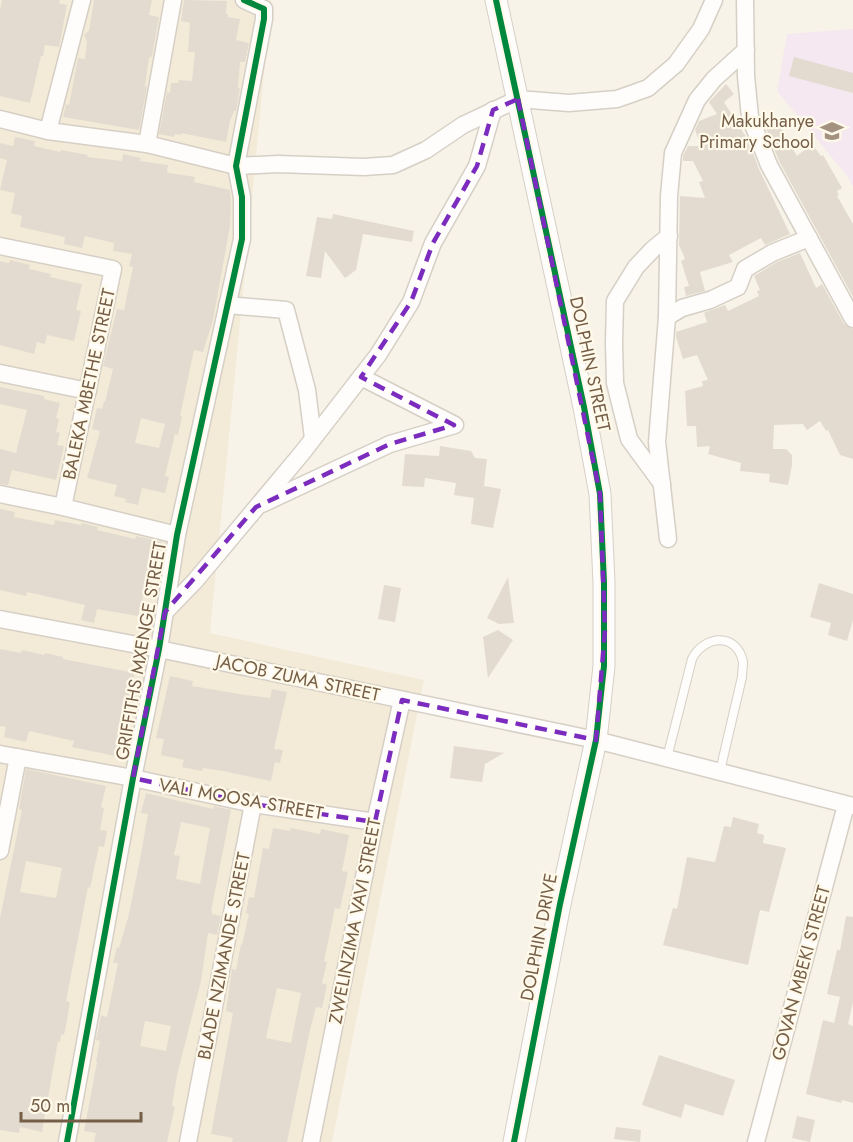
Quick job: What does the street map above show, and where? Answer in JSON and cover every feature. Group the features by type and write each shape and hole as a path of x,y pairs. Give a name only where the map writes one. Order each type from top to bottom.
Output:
{"street":[{"path":"48,131 82,0"},
{"path":"147,144 173,0"},
{"path":"236,166 264,19 264,9 244,0"},
{"name":"DOLPHIN STREET","path":"496,0 585,407 600,494 605,630 604,666 596,740"},
{"path":"0,119 48,131 147,144 236,166 278,164 364,167 393,165 426,150 463,125 518,99 569,103 616,99 648,88 676,64 701,29 714,0"},
{"path":"746,0 750,117 769,165 853,319"},
{"path":"668,539 657,441 667,317 673,153 697,100 714,79 746,50"},
{"path":"165,612 195,581 378,355 411,302 433,243 477,166 493,110"},
{"name":"GRIFFITHS MXENGE STREET","path":"67,1142 133,778 159,649 177,535 242,239 242,197 236,166"},
{"path":"662,485 629,439 615,383 615,301 636,267 669,236"},
{"path":"667,317 682,308 710,300 738,287 745,269 772,253 809,238"},
{"name":"BALEKA MBETHE STREET","path":"0,246 113,269 63,507"},
{"path":"227,305 286,310 307,390 313,438"},
{"path":"0,373 88,391"},
{"path":"256,507 390,444 455,425 361,377"},
{"path":"0,494 177,535"},
{"name":"JACOB ZUMA STREET","path":"0,619 159,649 596,740 850,806"},
{"name":"ZWELINZIMA VAVI STREET","path":"311,1142 375,822 402,700"},
{"name":"DOLPHIN DRIVE","path":"514,1142 560,904 596,740"},
{"name":"VALI MOOSA STREET","path":"0,754 133,778 253,804 375,822"},
{"path":"0,851 18,757"},
{"name":"BLADE NZIMANDE STREET","path":"188,1142 253,804"},
{"name":"GOVAN MBEKI STREET","path":"756,1142 850,806"}],"lane":[{"path":"667,758 692,659 697,649 709,641 729,642 737,649 742,662 742,677 720,771"}],"highlighted area":[{"path":"518,99 600,494 605,630 596,740 402,700 375,822 253,804 133,778 165,612 256,507 390,444 454,425 361,377 411,302 433,243 477,166 493,110"}],"shaded area":[{"path":"0,0 271,0 210,633 424,680 332,1142 0,1142"},
{"name":"Makukhanye Primary School","path":"853,29 853,186 777,91 787,34"}],"building":[{"path":"2,0 60,0 59,3 67,5 59,47 45,45 30,103 0,96"},
{"path":"94,0 152,0 149,15 159,17 152,56 149,58 145,86 147,87 139,130 63,117 66,104 69,105 78,58 85,59 87,42 84,35 89,30"},
{"path":"184,0 227,1 226,14 228,17 240,19 236,40 249,43 245,62 240,62 238,88 240,88 236,111 230,121 226,142 181,133 181,135 175,134 174,137 159,134 167,92 170,93 171,83 178,83 179,80 192,81 195,52 188,52 190,23 181,21"},
{"path":"794,57 853,73 853,93 789,76"},
{"path":"726,84 734,94 724,102 748,140 790,234 765,245 761,238 729,255 733,262 700,272 705,291 686,296 684,287 689,286 681,261 685,259 679,245 680,196 705,198 699,182 703,181 693,161 683,161 683,156 688,146 701,146 695,130 699,121 717,114 709,102"},
{"path":"777,121 797,156 812,144 821,156 823,155 842,188 837,191 839,195 837,196 853,224 853,297 779,161 766,128"},
{"path":"15,137 35,141 34,146 88,155 87,157 122,161 123,154 141,158 140,161 168,165 167,172 169,173 195,177 194,182 230,190 230,226 213,320 203,352 194,350 178,435 175,434 165,476 169,477 165,493 142,488 138,505 114,496 117,485 87,478 100,431 92,429 97,408 102,409 105,402 113,369 103,366 117,309 124,310 133,267 129,266 132,254 113,251 114,243 85,236 82,248 64,244 65,237 20,227 22,216 11,213 15,193 0,190 7,160 0,158 0,143 13,146","holes":["141,418 165,424 159,448 135,443"]},
{"path":"333,214 414,231 412,242 363,234 356,270 345,278 325,251 321,278 306,276 317,217 332,219"},
{"path":"800,253 816,288 822,284 844,324 853,329 853,459 840,455 828,430 826,431 820,421 807,430 803,424 774,425 773,449 786,449 792,455 788,485 769,482 770,474 740,471 741,463 708,454 710,446 697,447 696,426 687,426 685,391 703,386 702,381 708,380 697,355 683,359 676,332 707,322 704,313 706,312 725,305 728,311 759,296 757,291 760,290 754,276 777,262"},
{"path":"10,260 30,265 29,269 51,274 50,277 82,284 76,310 81,311 74,341 47,335 45,344 37,342 34,354 0,345 0,261 9,263"},
{"path":"0,387 44,396 44,399 60,403 56,418 59,419 56,432 60,433 57,445 64,446 56,480 12,470 8,485 0,484 0,449 16,453 27,410 0,404"},
{"path":"440,446 471,451 475,458 487,459 484,486 501,489 493,528 471,524 474,498 454,495 456,483 425,478 424,487 402,486 405,454 439,456"},
{"path":"0,509 15,512 14,517 54,525 55,520 81,525 82,523 98,527 97,530 135,539 136,536 162,542 150,594 144,592 138,616 97,609 94,623 81,620 85,605 27,592 26,596 0,590"},
{"path":"508,577 514,623 499,624 487,618"},
{"path":"819,583 853,594 853,620 847,641 828,635 831,623 810,617"},
{"path":"384,585 401,588 395,622 378,619"},
{"path":"498,630 513,640 488,678 483,637"},
{"path":"0,649 21,653 22,650 44,655 45,653 63,657 63,659 135,673 131,689 137,690 120,757 72,747 74,741 29,731 26,742 4,737 6,727 0,726"},
{"path":"170,676 193,681 192,686 245,695 270,698 272,689 287,692 274,749 283,750 280,763 275,762 271,781 223,771 203,768 202,771 182,767 184,760 161,755 164,739 156,738"},
{"path":"454,746 504,753 485,764 482,782 450,778"},
{"path":"26,769 106,786 101,807 104,808 100,830 107,831 104,847 99,846 90,888 88,887 66,1001 70,1002 67,1020 64,1035 61,1034 60,1042 58,1041 42,1132 20,1127 19,1133 0,1130 0,918 22,810 19,809","holes":["26,861 62,868 56,898 20,892"]},
{"path":"146,793 213,809 214,806 231,810 211,911 212,914 221,916 217,935 208,933 201,981 177,1075 172,1106 175,1107 167,1142 94,1142 96,1133 84,1131 100,1041 96,1040 101,1015 107,1017 118,963 113,963 128,918 139,865 148,814 141,813","holes":["181,822 210,828 200,884 176,879 180,856 174,855","145,1021 171,1026 166,1051 140,1046"]},
{"path":"733,817 759,824 757,833 764,835 763,843 786,848 769,912 760,910 748,965 663,945 673,908 677,909 687,857 715,862 724,826 731,827"},
{"path":"273,828 290,831 291,828 320,834 321,829 349,835 342,871 348,872 340,909 335,908 324,961 327,962 322,983 327,985 322,1008 316,1007 310,1030 287,1142 232,1142 233,1138 211,1134 233,1013 226,1011 232,969 236,970 249,914 246,913 249,897 254,898 263,848 269,849","holes":["277,988 301,993 291,1043 266,1038"]},
{"path":"846,916 853,917 853,1002 848,1024 853,1026 853,1103 842,1100 841,1103 806,1094 823,1020 834,1023 840,997 827,994 837,950 840,950"},
{"path":"659,1055 735,1080 723,1116 685,1104 681,1118 642,1105"},
{"path":"797,1116 815,1120 810,1142 792,1138"},
{"path":"616,1127 641,1130 640,1142 614,1139"}],"cycle path":[{"path":"67,1142 133,778 159,649 177,535 242,239 242,197 236,166 264,19 264,9 244,0"},
{"path":"496,0 584,407 600,494 604,583 604,666 596,740 560,904 514,1142"}],"place":[{"name":"Makukhanye Primary School","path":"832,131"}]}
